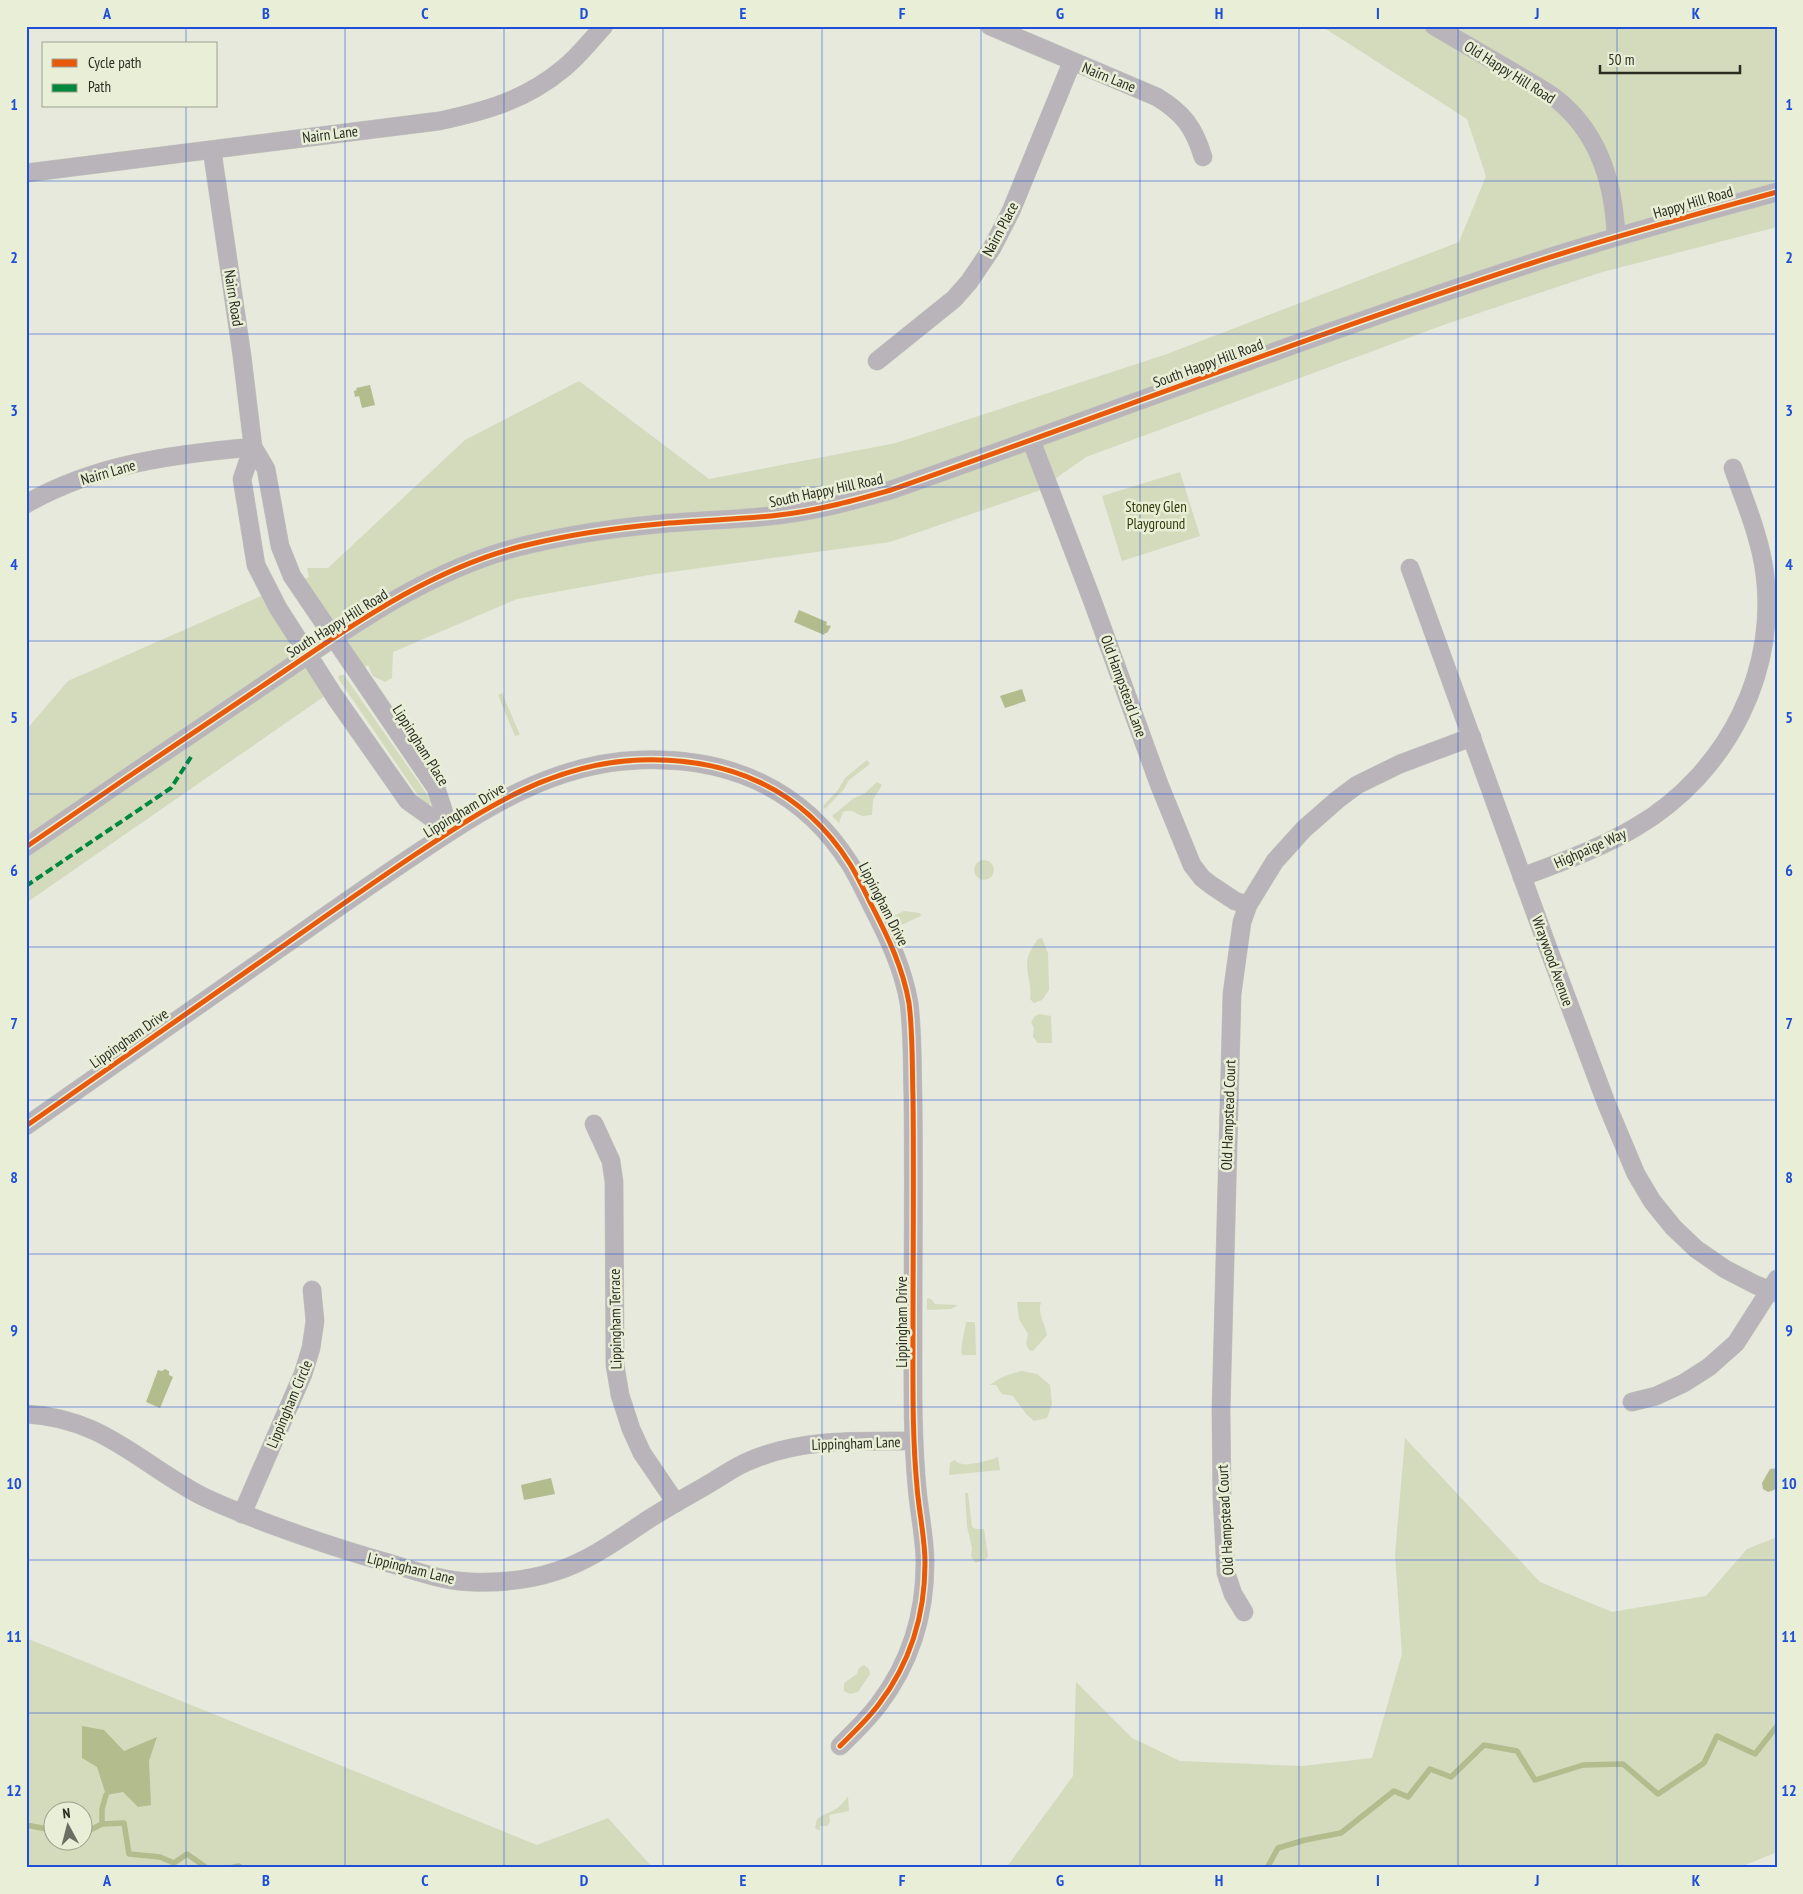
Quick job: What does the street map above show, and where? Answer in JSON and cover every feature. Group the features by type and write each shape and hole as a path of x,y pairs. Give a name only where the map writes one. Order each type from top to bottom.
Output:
{"street":[{"name":"Nairn Lane","path":"26,172 439,121 480,112 517,99 543,85 566,67 604,26"},
{"name":"Nairn Lane","path":"990,26 1157,97 1173,107 1188,123 1196,136 1203,157"},
{"name":"Old Happy Hill Road","path":"1434,26 1554,98 1573,114 1588,134 1600,155 1610,180 1615,207 1616,236"},
{"name":"Nairn Place","path":"877,361 954,299 969,282 992,248 1011,211 1072,62"},
{"name":"Nairn Road","path":"212,150 242,356 253,447 266,469 280,546 292,576 334,638"},
{"name":"Happy Hill Road","path":"1616,236 1777,192"},
{"name":"South Happy Hill Road","path":"26,847 334,638 388,604 437,577 488,556 530,544 659,524 780,515 842,503 891,490 1345,326 1616,236"},
{"name":"Old Hampstead Lane","path":"1031,440 1159,784 1192,865 1202,878 1211,885 1234,901 1248,905"},
{"name":"Nairn Lane","path":"26,504 61,486 120,467 167,457 253,447"},
{"name":"Nairn Road","path":"253,447 242,479 256,565 278,608 309,655"},
{"name":"Highpaige Way","path":"1522,876 1604,845 1638,826 1664,808 1698,778 1717,756 1736,726 1751,693 1762,659 1767,627 1767,592 1759,543 1733,468"},
{"name":"Wraywood Avenue","path":"1410,568 1607,1105 1636,1174 1652,1202 1696,1249 1725,1269 1774,1288"},
{"name":"Lippingham Place","path":"334,638 436,788 450,831"},
{"path":"309,655 408,800 450,831"},
{"name":"Old Hampstead Court","path":"1244,1612 1232,1594 1226,1573 1222,1499 1221,1387 1232,994 1238,939 1248,905 1275,860 1304,829 1337,800 1357,785 1400,764 1472,737"},
{"name":"Lippingham Drive","path":"26,1126 450,831 521,790 560,775 600,764 636,760 673,760 709,765 744,774 771,787 797,804 819,825 841,851 852,868 891,943 902,975 908,1001 912,1035 914,1131 914,1441 925,1558 923,1594 918,1622 910,1649 896,1680 877,1708 840,1746"},
{"name":"Lippingham Terrace","path":"594,1124 612,1163 615,1365 620,1395 631,1429 642,1453 676,1503"},
{"path":"1632,1402 1656,1396 1684,1383 1709,1367 1736,1342 1774,1288"},
{"name":"Lippingham Circle","path":"242,1514 303,1374 311,1348 315,1321 312,1290"},
{"name":"Lippingham Lane","path":"26,1414 48,1415 76,1422 102,1433 160,1472 199,1495 242,1514 354,1554 445,1579 470,1582 502,1582 534,1578 558,1571 606,1548 676,1503 747,1462 776,1451 827,1442 914,1441"}],"green space":[{"path":"1321,26 1777,26 1777,227 1599,273 1446,324 1086,457 1038,491 890,542 649,575 517,599 393,652 392,678 385,682 373,676 368,665 358,672 297,583 309,577 307,568 328,568 465,440 579,381 709,479 896,443 1167,354 1459,242 1486,176 1467,119"},
{"name":"Stoney Glen Playground","path":"1180,472 1200,536 1122,561 1102,496"},
{"path":"270,592 332,691 26,903 26,730 68,681"},
{"path":"340,675 344,675 431,800 430,804 424,804 338,678"},
{"path":"502,693 520,735 515,736 498,695"},
{"path":"867,760 870,764 849,780 844,789 825,809 823,806 838,790 845,778"},
{"path":"877,782 882,785 873,800 872,815 863,816 846,811 843,812 839,823 832,816 854,798 864,794"},
{"path":"984,860 991,863 994,870 991,877 984,880 977,877 974,870 977,863"},
{"path":"904,911 920,913 921,916 899,926 894,916"},
{"path":"1042,938 1048,953 1049,990 1042,1000 1034,1003 1030,999 1027,959 1038,939"},
{"path":"1039,1014 1051,1016 1052,1043 1038,1043 1033,1037 1034,1028 1031,1022"},
{"path":"927,1298 931,1299 935,1304 958,1305 951,1309 927,1310"},
{"path":"1017,1302 1041,1302 1041,1315 1047,1335 1033,1351 1029,1350 1026,1344 1028,1334 1019,1319"},
{"path":"966,1322 975,1323 976,1355 962,1355"},
{"path":"1022,1371 1037,1374 1050,1385 1052,1404 1047,1418 1034,1421 1026,1414 1013,1396 1002,1394 996,1385 990,1385 1005,1376"},
{"path":"1405,1438 1540,1582 1612,1612 1706,1596 1747,1549 1777,1537 1777,1852 1738,1868 1006,1868 1073,1776 1076,1682 1132,1738 1180,1761 1302,1766 1372,1758 1402,1654 1395,1555"},
{"path":"998,1457 1000,1470 949,1475 950,1463 954,1460 962,1464 969,1464"},
{"path":"965,1493 968,1493 972,1527 984,1529 988,1556 985,1560 975,1563 971,1556 972,1548 967,1526"},
{"path":"26,1638 537,1845 608,1818 653,1868 26,1868"},
{"path":"864,1665 869,1669 870,1674 858,1692 850,1694 844,1691 844,1683 857,1674 859,1668"},
{"path":"848,1796 849,1811 829,1815 830,1822 827,1826 820,1826 820,1831 815,1828 817,1819 837,1808"}],"shaded area":[{"path":"370,385 375,405 362,408 359,396 355,397 354,391 357,390 356,388"},
{"path":"799,610 827,622 826,625 831,626 827,633 824,635 794,622"},
{"path":"1022,689 1026,701 1005,708 1000,696"},
{"path":"165,1369 173,1377 160,1408 146,1402 158,1370 162,1371"},
{"path":"1777,1468 1777,1486 1774,1490 1768,1492 1763,1489 1762,1483 1770,1469"},
{"path":"551,1478 555,1494 524,1500 521,1485"},
{"path":"82,1726 104,1730 124,1751 157,1737 149,1761 151,1805 138,1807 123,1792 106,1795 97,1767 82,1758"}],"waterway":[{"path":"1267,1868 1278,1848 1305,1840 1341,1833 1394,1791 1408,1797 1430,1769 1451,1777 1484,1745 1517,1751 1535,1780 1583,1765 1623,1764 1658,1794 1704,1763 1717,1736 1755,1754 1777,1726"},
{"path":"102,1824 102,1809 106,1795"},
{"path":"92,1829 102,1824 124,1823 129,1854 160,1857 174,1863 187,1854 207,1868"},
{"path":"26,1825 42,1828"},
{"path":"230,1868 239,1866 241,1868"}],"marked path":[{"path":"26,886 171,788 191,757"}],"cycle path":[{"path":"26,847 357,623 424,584 494,554 547,540 611,529 749,518 807,511 891,490 1289,346 1529,264 1653,226 1777,192"},
{"path":"26,1126 399,865 468,820 521,791 578,769 608,763 672,760 703,764 732,772 760,782 786,797 809,815 831,838 856,874 884,929 899,965 909,1003 911,1027 914,1427 915,1467 925,1554 924,1582 919,1619 914,1637 899,1672 875,1710 840,1746"}]}
